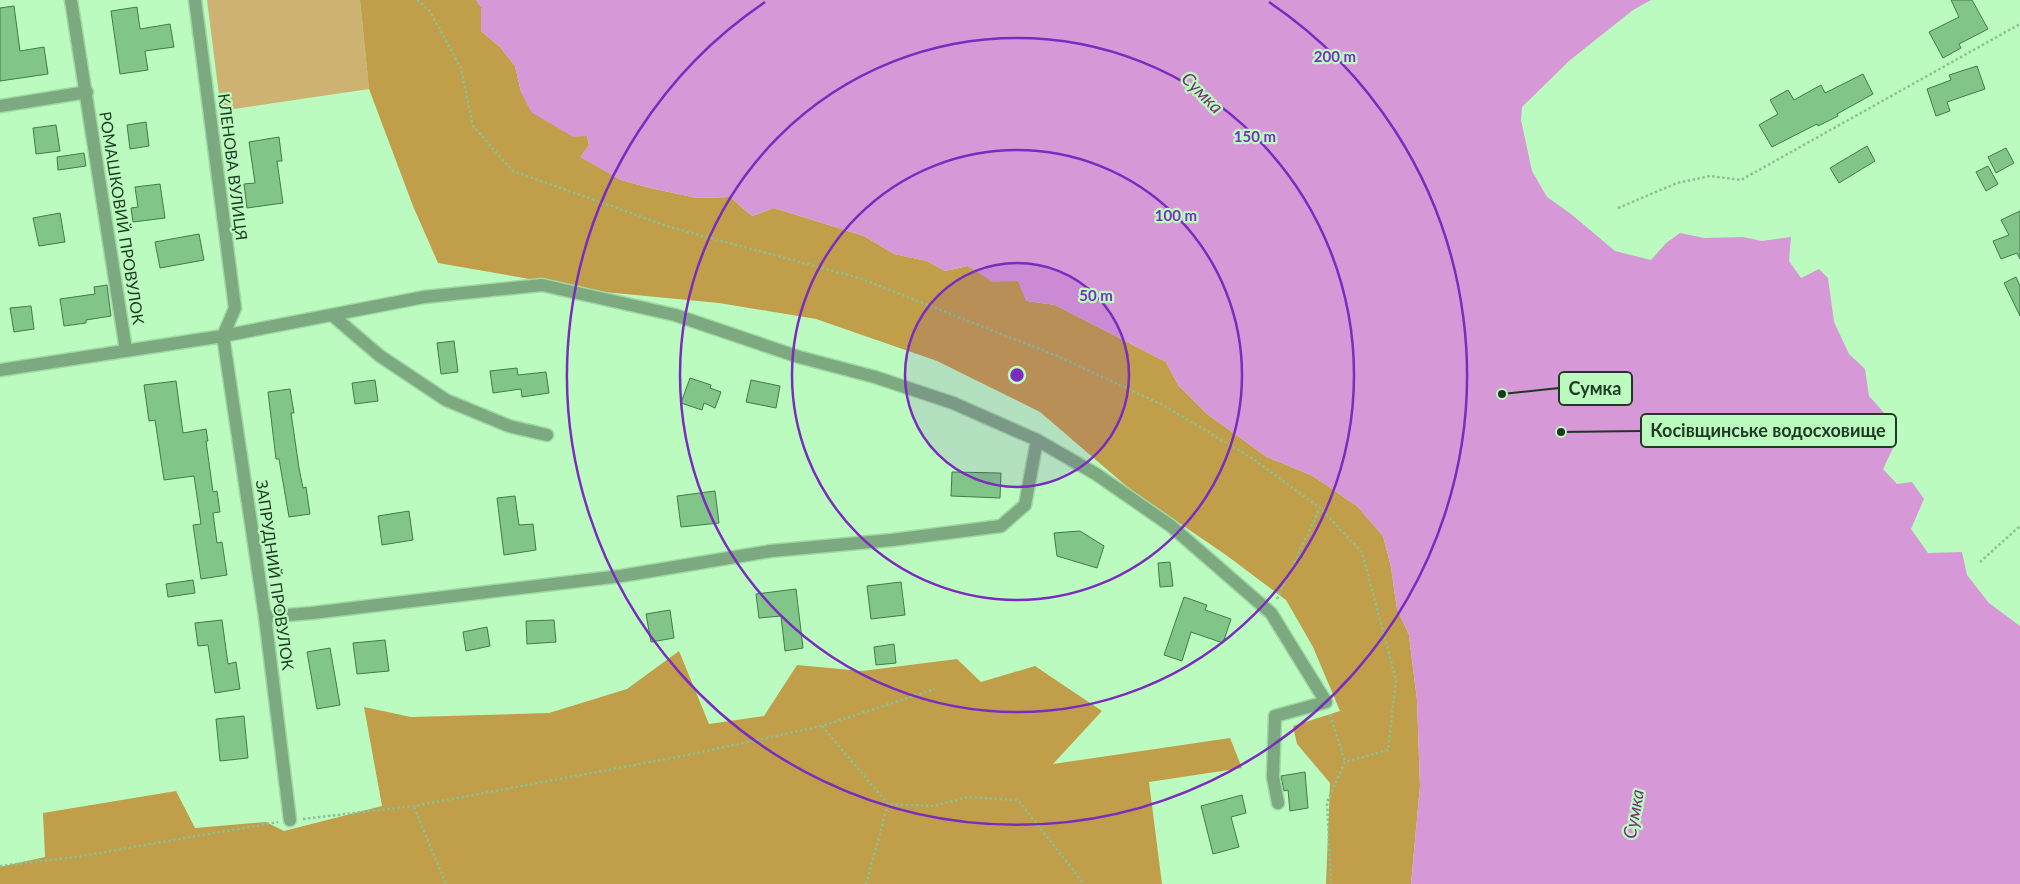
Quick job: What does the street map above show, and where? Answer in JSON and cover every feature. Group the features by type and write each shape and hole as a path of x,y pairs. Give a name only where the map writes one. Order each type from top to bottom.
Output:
{"street":[{"name":"РОМАШКОВИЙ ПРОВУЛОК","path":"71,0 87,92 126,350"},
{"name":"КЛЕНОВА ВУЛИЦЯ","path":"196,0 235,308 223,336"},
{"name":"РОМАШКОВИЙ ПРОВУЛОК","path":"0,106 87,92"},
{"path":"0,370 223,336 424,296 542,285 675,315 799,356 875,377 953,403 1037,440 1096,474 1171,526 1271,613 1326,702 1275,716 1273,777 1278,804"},
{"path":"332,315 380,356 446,400 509,426 547,435"},
{"name":"ЗАПРУДНИЙ ПРОВУЛОК","path":"223,336 266,617 290,820"},
{"path":"266,617 621,576 771,551 892,540 1001,526 1025,505 1037,440"}],"path":[{"path":"417,0 429,10 461,68 473,126 513,171 670,227 859,278 1057,356 1161,404 1252,458 1320,508 1362,552 1396,680 1388,750 1345,762"},
{"path":"1618,208 1677,183 1710,176 1741,180 2020,24"},
{"path":"1271,613 1320,508"},
{"path":"1980,562 2020,526"},
{"path":"0,866 76,857 290,820 414,806 688,755 822,726 935,689"},
{"path":"1326,702 1345,762 1327,802 1331,884"},
{"path":"822,726 888,804 933,806 968,796 1018,800 1084,884"},
{"path":"866,884 888,804"},
{"path":"414,806 446,884"}],"shaded area":[{"path":"207,0 360,0 369,89 221,111"},
{"path":"360,0 476,0 481,7 481,31 500,47 515,66 521,92 587,136 589,145 581,157 621,180 697,198 730,197 752,216 774,208 864,236 894,254 927,261 945,271 968,266 993,281 1018,281 1027,301 1055,305 1166,362 1178,385 1207,414 1267,457 1313,476 1357,506 1383,536 1391,567 1397,609 1409,635 1417,700 1420,786 1411,884 1326,884 1330,783 1297,744 1293,726 1340,711 1313,647 1286,600 1226,555 1131,490 1040,412 937,361 816,319 719,303 604,292 438,263 413,206 369,89"},
{"path":"679,651 709,724 764,716 797,665 862,671 957,659 981,682 1035,666 1102,711 1053,764 1230,738 1242,768 1149,782 1162,884 0,884 0,867 45,857 43,813 176,791 195,828 266,822 284,831 382,806 364,707 411,717 549,713 627,689"}],"water":[{"path":"476,0 1651,0 1633,10 1569,61 1522,107 1521,120 1532,171 1547,197 1571,214 1615,251 1651,260 1666,243 1680,233 1704,238 1743,237 1762,241 1791,237 1789,261 1801,278 1819,269 1828,278 1834,322 1849,354 1865,369 1869,396 1886,415 1893,448 1883,469 1897,484 1912,482 1924,499 1911,529 1928,553 1962,552 1967,575 1989,603 2020,626 2020,884 1411,884 1420,786 1417,700 1409,635 1397,609 1391,567 1383,536 1357,506 1313,476 1267,457 1207,414 1178,385 1166,362 1055,305 1026,301 1018,281 993,282 968,266 945,271 927,261 894,254 864,236 774,208 752,216 730,197 697,198 621,180 580,157 589,145 587,136 573,137 531,112 521,92 515,66 500,47 481,31 481,7"}],"building":[{"path":"1951,0 1972,0 1988,29 1959,44 1961,48 1943,58 1929,32 1959,17"},
{"path":"14,6 20,51 44,47 48,74 0,81 0,8"},
{"path":"137,7 140,29 170,24 174,47 145,51 148,70 120,74 111,11"},
{"path":"1977,66 1985,89 1947,102 1950,111 1936,116 1927,89 1951,80 1949,75"},
{"path":"1863,74 1873,94 1837,114 1838,116 1818,126 1817,124 1772,147 1759,125 1778,114 1770,100 1788,90 1794,100 1821,85 1825,93"},
{"path":"146,122 149,146 130,149 127,125"},
{"path":"56,125 60,151 36,154 33,128"},
{"path":"279,137 282,161 277,161 283,203 247,208 244,184 255,183 249,142"},
{"path":"1867,146 1875,161 1839,183 1830,168"},
{"path":"2006,148 2014,163 1996,173 1988,157"},
{"path":"84,153 86,166 58,170 57,157"},
{"path":"1988,166 1998,184 1986,191 1976,172"},
{"path":"160,184 165,218 133,222 131,208 138,207 135,187"},
{"path":"2020,211 2020,259 2017,253 2001,259 1993,241 2009,235 2001,220"},
{"path":"60,213 65,242 39,246 33,218"},
{"path":"199,234 204,260 160,268 155,242"},
{"path":"2016,277 2020,286 2020,316 2004,283"},
{"path":"107,285 111,316 86,320 86,323 64,326 60,299 95,294 94,287"},
{"path":"31,306 34,329 14,332 10,308"},
{"path":"454,341 458,372 441,374 437,343"},
{"path":"517,368 518,375 546,372 549,393 522,397 521,389 493,393 490,371"},
{"path":"690,378 711,385 710,388 721,392 715,408 704,403 702,410 681,403"},
{"path":"375,380 378,401 355,404 352,383"},
{"path":"751,380 780,386 776,408 746,402"},
{"path":"176,381 183,433 206,429 213,492 217,491 220,512 213,513 217,543 222,542 227,575 201,579 193,525 201,524 194,476 164,480 155,420 149,421 144,385"},
{"path":"290,389 294,413 291,413 299,468 303,488 306,487 310,514 289,517 279,459 276,459 268,392"},
{"path":"952,472 1001,473 1000,498 951,496"},
{"path":"715,491 719,523 681,527 677,496"},
{"path":"515,496 519,525 533,524 536,550 504,555 497,498"},
{"path":"409,511 413,540 382,545 378,516"},
{"path":"1080,531 1104,546 1097,568 1057,556 1054,533"},
{"path":"1170,562 1173,586 1160,587 1158,563"},
{"path":"193,580 195,593 168,597 166,584"},
{"path":"901,582 905,615 871,619 867,586"},
{"path":"796,589 803,648 785,651 781,616 759,618 756,594"},
{"path":"1184,597 1207,605 1205,610 1231,619 1223,643 1191,632 1182,661 1164,655"},
{"path":"670,610 674,638 651,642 646,614"},
{"path":"222,620 228,664 236,662 240,689 215,693 208,645 198,646 195,623"},
{"path":"554,620 556,642 527,644 526,621"},
{"path":"487,627 490,646 466,651 463,632"},
{"path":"385,640 389,671 357,674 353,643"},
{"path":"894,644 896,663 876,665 874,647"},
{"path":"330,648 340,705 317,709 307,652"},
{"path":"244,716 248,758 220,761 216,719"},
{"path":"1305,772 1308,808 1290,811 1288,790 1284,791 1281,776"},
{"path":"1242,795 1246,813 1231,817 1239,847 1213,854 1201,806"}],"place":[{"name":"Сумка","path":"1502,394"},
{"name":"Косівщинське водосховище","path":"1561,432"}]}
